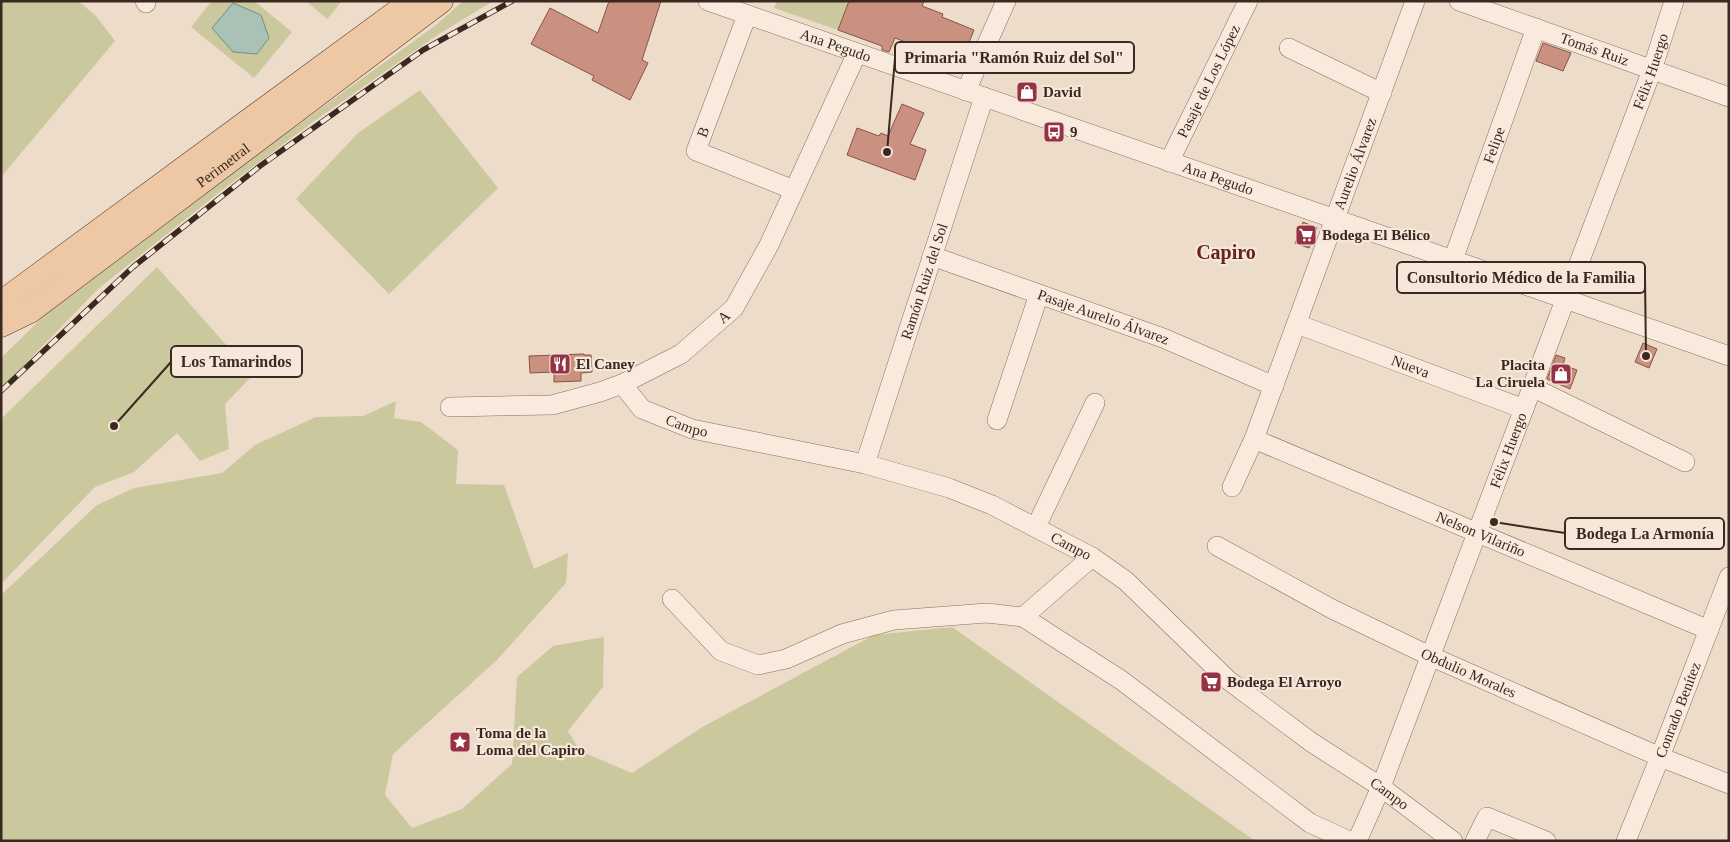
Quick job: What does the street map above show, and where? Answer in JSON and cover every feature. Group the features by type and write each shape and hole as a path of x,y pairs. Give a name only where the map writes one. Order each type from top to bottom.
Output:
{"main road":[{"name":"Perimetral","path":"3,302 412,1"},
{"name":"Perimetral","path":"1,324 30,311 441,1"},
{"path":"1,341 30,311"}],"street":[{"name":"Ana Pegudo","path":"708,1 1729,356"},
{"name":"Ramón Ruiz del Sol","path":"865,464 932,256 975,94 1006,1"},
{"name":"Pasaje de Los López","path":"1169,162 1248,1"},
{"name":"Aurelio Álvarez","path":"1232,487 1254,439 1274,386 1415,1"},
{"name":"Tomás Ruiz","path":"1459,1 1729,97"},
{"name":"Félix Huergo","path":"1357,841 1381,787 1652,70 1674,1"},
{"name":"B","path":"747,14 696,150 794,190"},
{"name":"Felipe","path":"1453,260 1536,28"},
{"path":"1289,48 1382,93"},
{"name":"A","path":"450,407 552,405 600,392 622,384 681,354 734,308 769,244 857,53"},
{"name":"Pasaje Aurelio Álvarez","path":"932,256 1163,338 1274,386"},
{"path":"998,420 1039,294"},
{"name":"Nueva","path":"1297,324 1524,409"},
{"name":"Campo","path":"622,384 642,408 692,429 865,464 949,488 992,505 1092,557 1126,581 1228,680 1311,742 1381,787 1453,841"},
{"path":"1532,386 1685,462"},
{"path":"1036,527 1095,402"},
{"name":"Nelson Vilariño","path":"1254,439 1709,630"},
{"name":"Obdulio Morales","path":"1217,546 1332,609 1430,656 1660,757 1729,784"},
{"path":"1023,617 1092,557"},
{"name":"Conrado Benítez","path":"1626,841 1729,577"},
{"path":"672,599 721,651 758,665 786,659 842,634 894,620 987,613 1023,617 1121,680 1310,823 1349,841"},
{"path":"1475,841 1487,817 1546,841"}],"shaded area":[{"path":"1,1 78,1 96,16 115,41 1,177"},
{"path":"212,1 254,1 292,32 254,78 191,27"},
{"path":"306,1 342,1 327,19"},
{"path":"463,1 493,1 436,36 313,122 226,187 98,289 1,389 1,358 70,290 436,25"},
{"path":"777,1 849,1 838,30 774,8"},
{"path":"233,3 261,15 269,38 257,54 233,52 212,28"},
{"path":"420,90 498,188 389,294 296,199 358,133"},
{"path":"157,267 253,375 225,404 229,449 200,461 177,433 134,472 95,487 1,584 1,419"},
{"path":"396,401 394,418 421,422 458,450 456,484 504,485 534,569 568,553 566,583 497,660 393,754 385,795 412,828 462,809 512,764 517,677 553,646 604,637 603,687 568,731 580,751 632,773 704,726 874,635 952,627 1255,841 1,841 1,595 97,505 134,488 222,473 255,445 316,417 363,416"}],"building":[{"path":"609,1 661,1 642,60 648,63 630,100 592,80 594,76 531,44 550,8 598,33"},
{"path":"849,1 924,1 922,6 943,14 942,17 974,30 959,68 927,55 924,61 912,56 916,46 895,38 889,52 882,50 882,46 838,30"},
{"path":"1543,43 1571,53 1563,71 1536,61"},
{"path":"902,104 924,113 910,144 926,150 915,180 847,155 857,128 879,136 881,133 888,136"},
{"name":"Bodega El Bélico","path":"1303,222 1317,228 1309,248 1295,243"},
{"path":"1643,343 1657,349 1649,368 1635,362"},
{"name":"El Caney","path":"591,355 592,372 581,373 581,381 554,382 554,372 530,373 529,356"},
{"name":"Placita La Ciruela","path":"1556,355 1565,358 1563,365 1577,370 1570,389 1547,379"}],"railway":[{"path":"1,391 133,267 260,166 423,50 512,1"}],"place":[{"name":"David","path":"1027,92"},
{"name":"9","path":"1054,132"},
{"name":"Primaria \"Ramón Ruiz del Sol\"","path":"887,152"},
{"name":"Bodega El Bélico","path":"1306,235"},
{"name":"Consultorio Médico de la Familia","path":"1646,356"},
{"name":"El Caney","path":"560,364"},
{"name":"Placita La Ciruela","path":"1561,374"},
{"name":"Los Tamarindos","path":"114,426"},
{"name":"Bodega La Armonía","path":"1494,522"},
{"name":"Bodega El Arroyo","path":"1211,682"},
{"name":"Toma de la Loma del Capiro","path":"460,742"}],"district":[{"name":"Capiro","path":"1226,252"}]}
